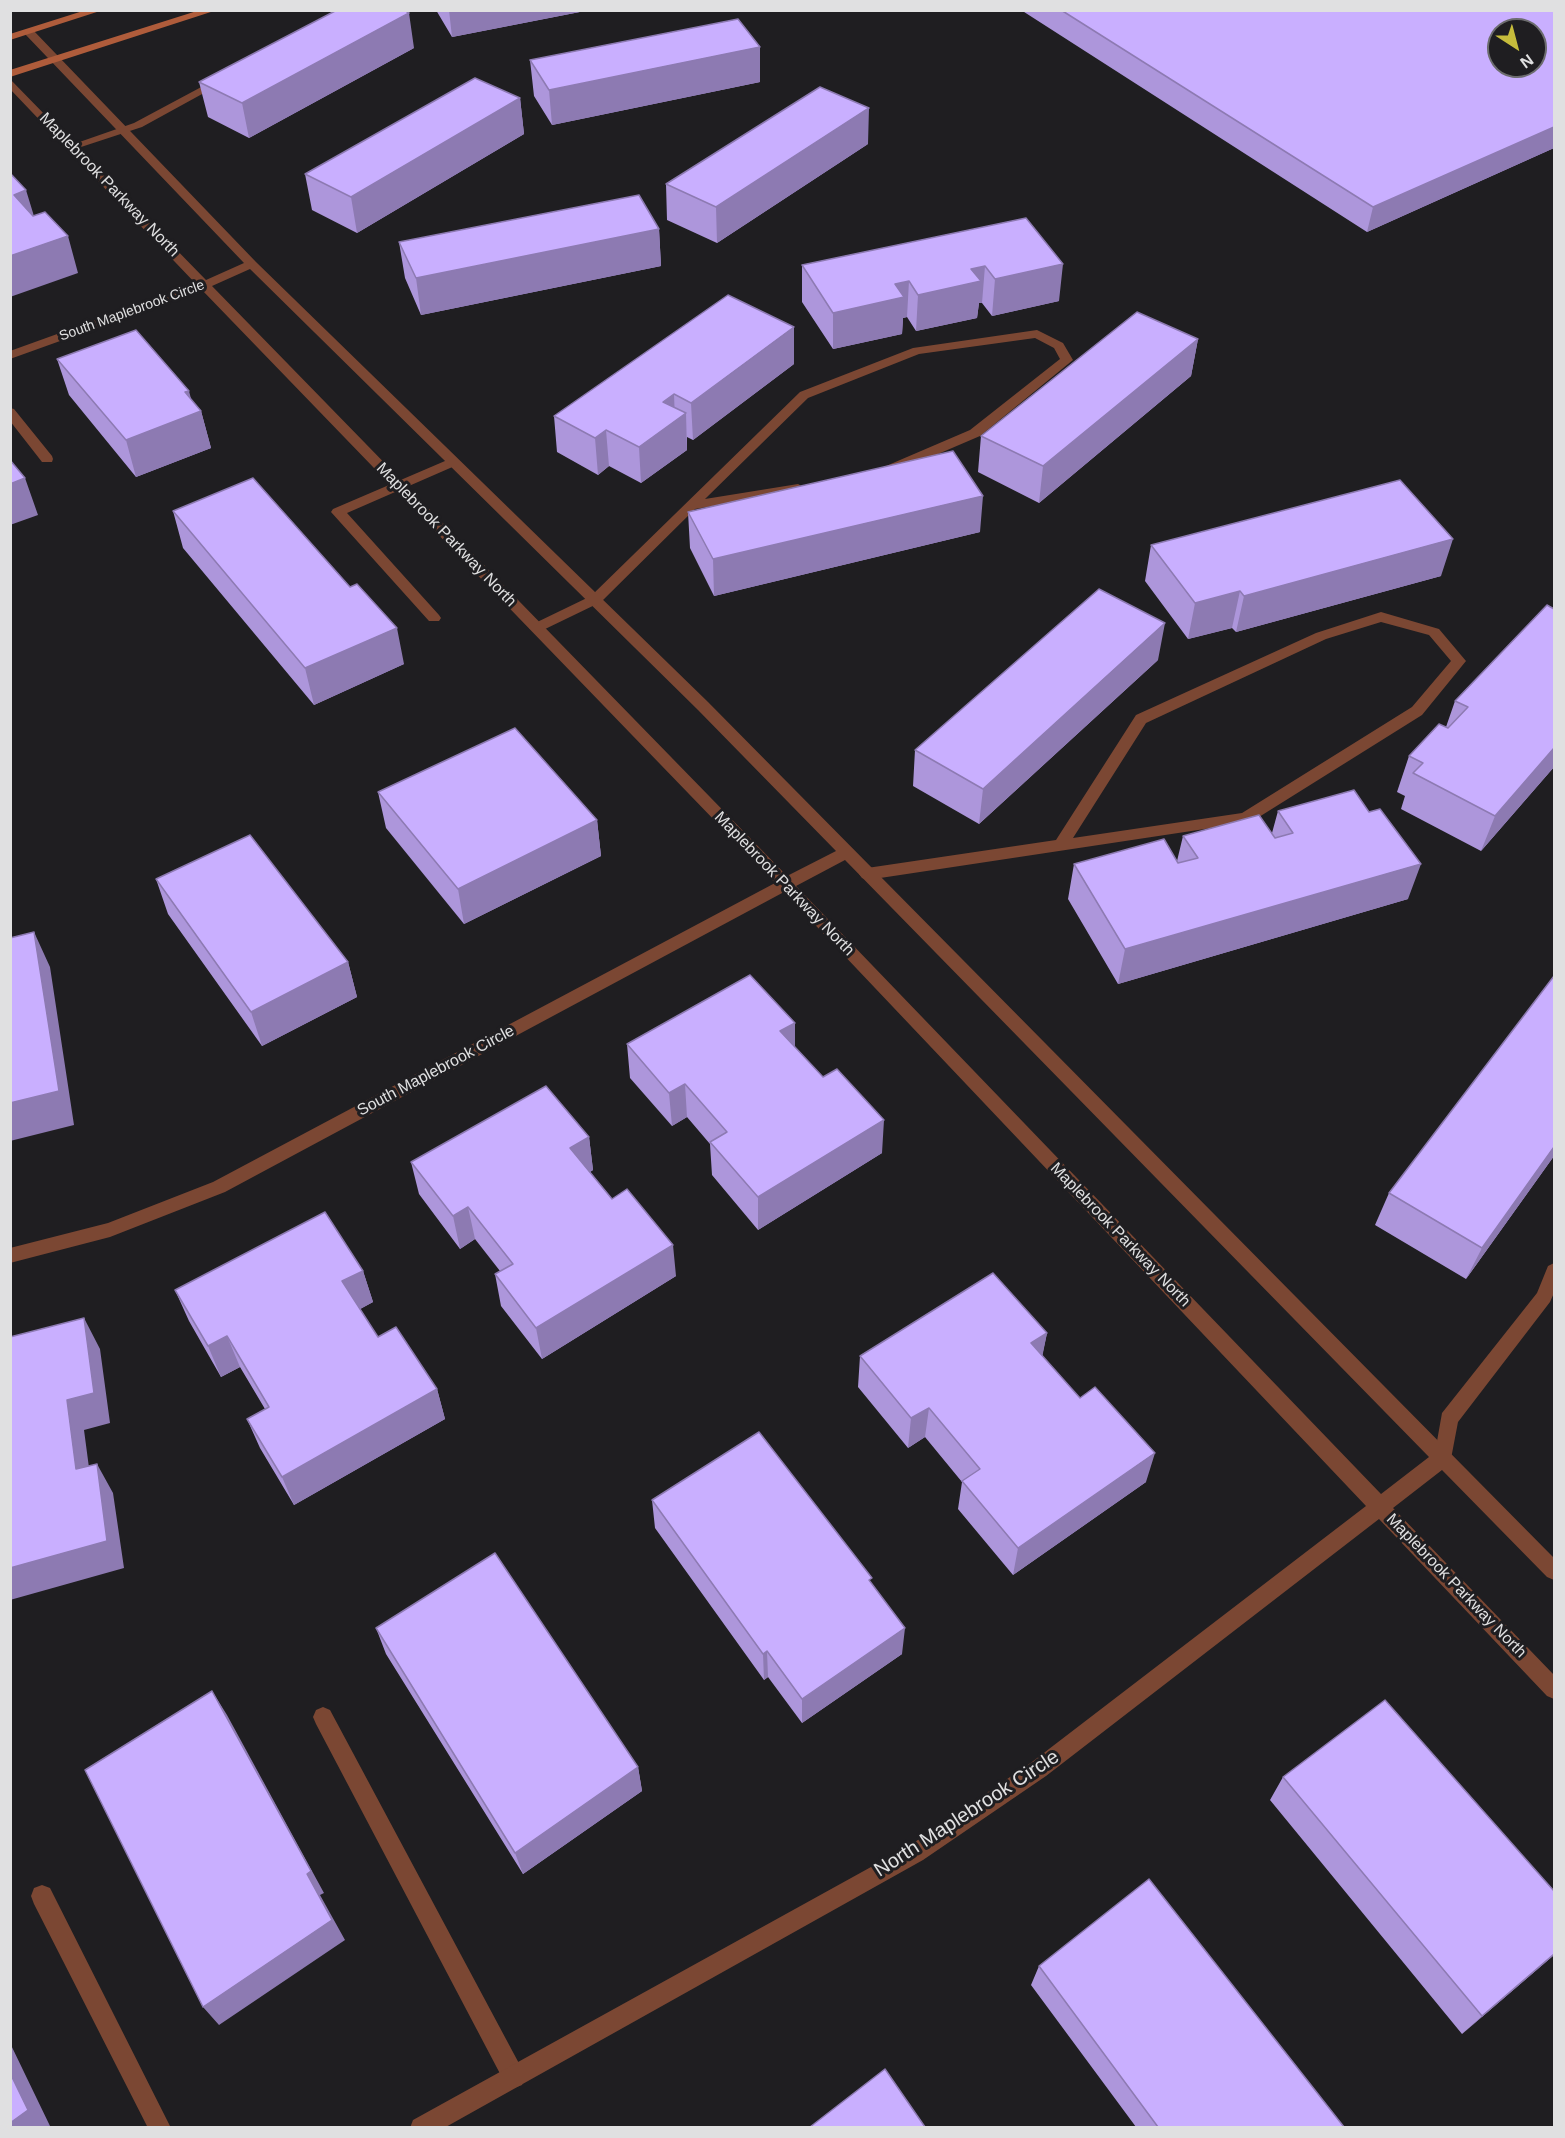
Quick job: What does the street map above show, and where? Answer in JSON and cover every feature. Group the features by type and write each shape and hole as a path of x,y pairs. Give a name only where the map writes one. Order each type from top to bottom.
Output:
{"main road":[{"path":"10,37 98,10"},
{"path":"10,74 212,10"}],"street":[{"path":"29,32 252,264 452,462 596,599 1554,1571"},
{"path":"74,146 124,130 230,74"},
{"name":"Maplebrook Parkway North","path":"10,82 786,885 1554,1689"},
{"name":"South Maplebrook Circle","path":"10,355 204,285 252,264"},
{"path":"536,628 596,599 804,395 917,351 1037,334 1059,346 1066,360 975,433 877,475"},
{"path":"10,412 47,459"},
{"path":"434,618 338,512 452,462"},
{"path":"691,505 807,486"},
{"path":"867,874 1246,818 1417,711 1459,661 1434,632 1381,617 1321,636 1162,709 1141,719 1061,845"},
{"name":"South Maplebrook Circle","path":"10,1256 111,1230 219,1187 846,852"},
{"path":"1443,1458 1449,1419 1549,1297 1554,1271"},
{"name":"North Maplebrook Circle","path":"421,2127 916,1852 1039,1769 1443,1458"},
{"path":"323,1717 514,2077"},
{"path":"42,1896 160,2127"}],"building":[{"path":"337,10 404,10 409,13 242,103 199,82"},
{"path":"1061,10 1554,10 1554,127 1373,207"},
{"path":"738,19 760,47 549,90 530,60"},
{"path":"475,78 520,98 351,197 305,174"},
{"path":"820,87 869,108 716,207 666,184"},
{"path":"10,173 26,190 14,195 33,216 45,212 68,236 10,256"},
{"path":"639,195 659,229 416,278 399,242"},
{"path":"1026,218 1063,264 995,279 985,266 971,269 981,281 918,295 909,281 895,284 904,297 833,313 802,265"},
{"path":"728,295 794,327 691,403 674,394 663,402 686,413 639,447 606,430 595,438 554,416"},
{"path":"1137,312 1198,339 1043,466 981,436"},
{"path":"136,330 189,391 185,392 201,411 126,440 57,359"},
{"path":"953,451 983,496 713,559 688,512"},
{"path":"10,460 25,478 10,484"},
{"path":"253,478 350,587 357,584 397,628 305,668 173,511"},
{"path":"1400,480 1453,539 1244,596 1240,591 1195,603 1151,545"},
{"path":"1099,589 1165,623 983,789 915,750"},
{"path":"1547,605 1554,609 1554,748 1495,816 1413,773 1423,763 1409,756 1439,724 1448,728 1468,707 1455,701"},
{"path":"515,728 597,820 458,889 378,792"},
{"path":"1354,790 1369,812 1380,809 1421,864 1125,949 1074,864 1164,839 1178,863 1198,858 1183,836 1259,815 1275,838 1293,833 1278,811"},
{"path":"250,835 348,962 251,1012 156,879"},
{"path":"34,932 59,1091 10,1103 10,938"},
{"path":"750,975 795,1023 780,1031 823,1077 837,1069 884,1120 758,1197 710,1142 727,1132 685,1084 669,1093 627,1044"},
{"path":"1554,976 1554,1147 1482,1248 1389,1193"},
{"path":"546,1086 589,1137 570,1148 612,1199 627,1189 673,1245 536,1328 495,1274 513,1264 468,1207 453,1216 411,1162"},
{"path":"325,1212 363,1271 342,1281 378,1337 396,1327 437,1389 282,1477 247,1419 269,1407 227,1336 208,1346 175,1290"},
{"path":"993,1273 1047,1333 1031,1343 1080,1398 1095,1387 1155,1453 1018,1548 962,1481 980,1469 929,1408 911,1418 860,1356"},
{"path":"84,1318 94,1393 67,1400 76,1469 97,1464 107,1541 10,1568 10,1337"},
{"path":"759,1432 872,1578 869,1580 905,1628 802,1699 767,1651 763,1654 652,1500"},
{"path":"495,1553 638,1767 515,1853 376,1628"},
{"path":"212,1691 311,1871 307,1874 332,1920 203,2007 85,1770"},
{"path":"1385,1700 1554,1891 1554,1954 1482,2016 1283,1777"},
{"path":"1149,1879 1344,2127 1158,2127 1039,1966"},
{"path":"885,2069 925,2127 810,2127"},
{"path":"10,2073 28,2110 10,2123"}]}
